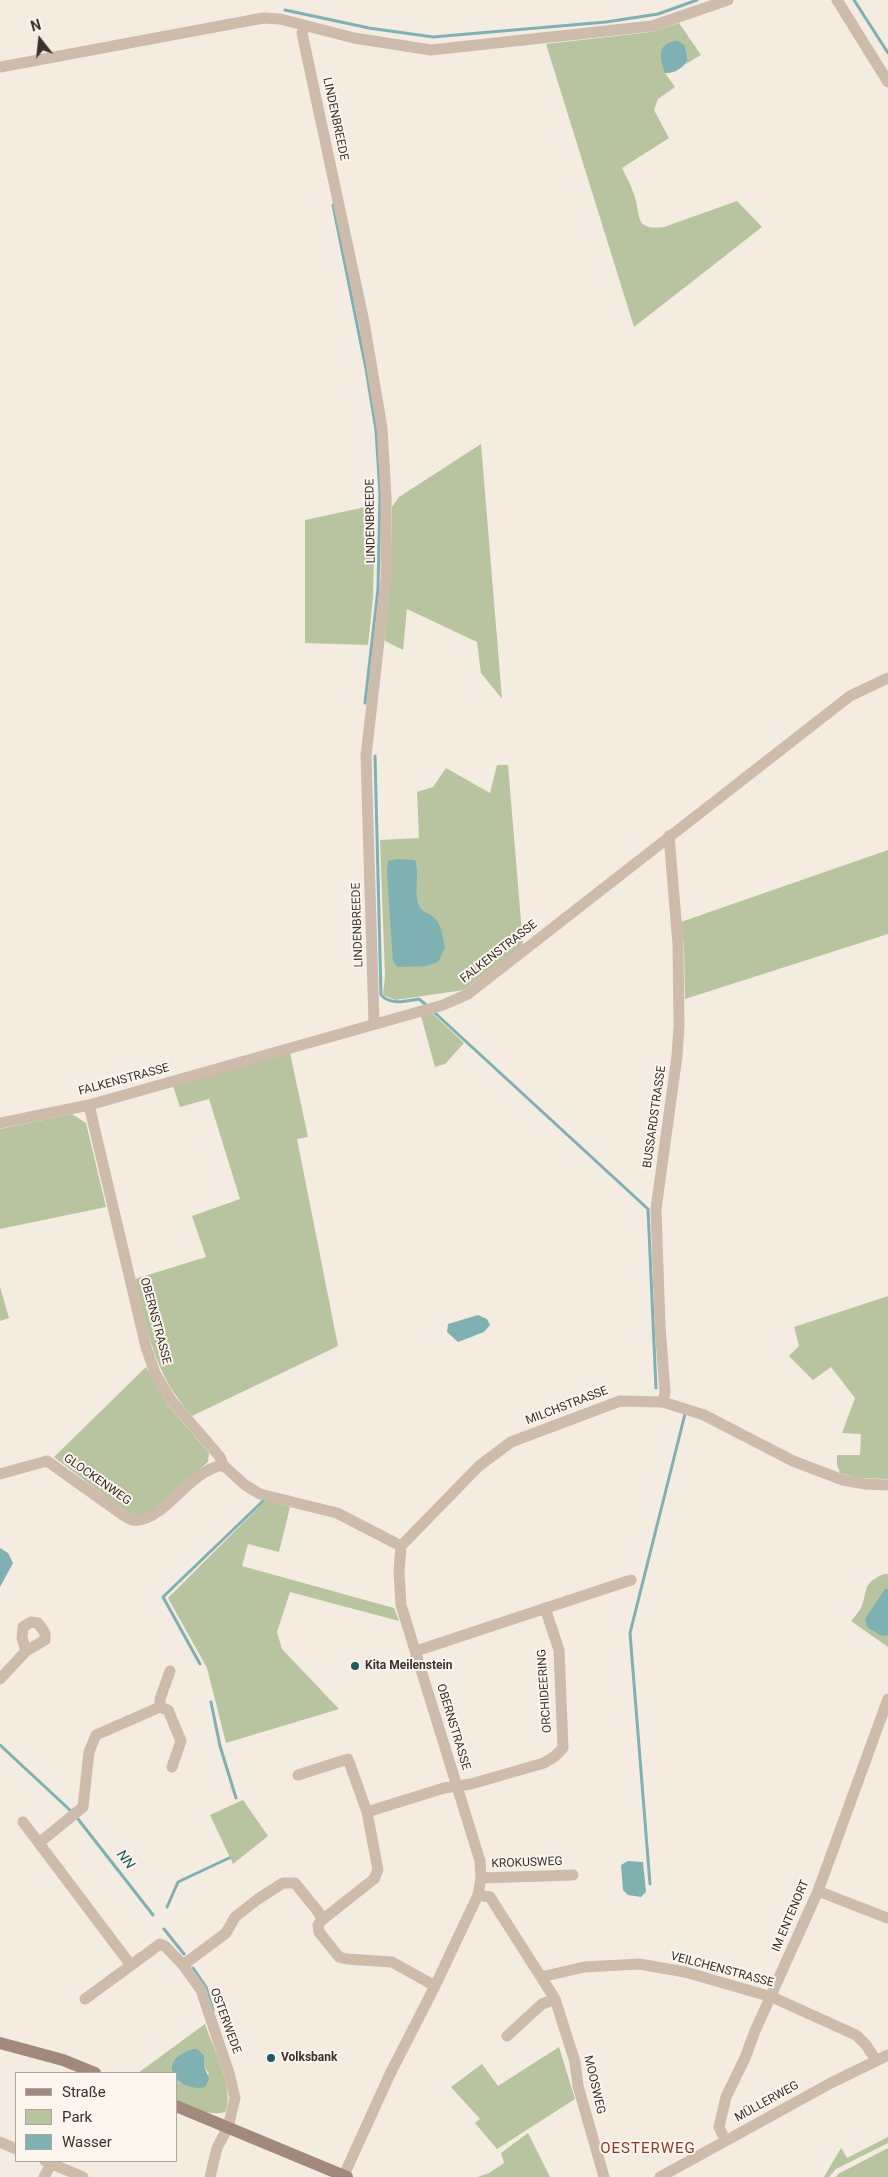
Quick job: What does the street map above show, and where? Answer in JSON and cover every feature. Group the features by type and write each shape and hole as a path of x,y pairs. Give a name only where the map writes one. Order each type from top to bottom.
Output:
{"main road":[{"path":"0,2043 63,2060 93,2072"},
{"path":"178,2107 346,2176"}],"street":[{"path":"0,68 263,18 280,19 354,38 431,50 652,26 728,0"},
{"path":"837,0 888,82"},
{"name":"LINDENBREEDE","path":"305,26 302,33 364,322 382,428 386,497 386,579 366,756 374,1023"},
{"name":"FALKENSTRASSE","path":"0,1123 89,1105 443,1005 468,994 850,696 888,678"},
{"name":"BUSSARDSTRASSE","path":"663,1402 665,1392 660,1326 656,1209 677,1056 679,1026 678,944 669,836"},
{"name":"OBERNSTRASSE","path":"89,1105 136,1307 155,1373 172,1400 220,1458 223,1465 246,1485 260,1494 337,1513 402,1546 399,1572 401,1605 480,1861 481,1878 478,1895 435,1986 390,2074 346,2176"},
{"name":"MILCHSTRASSE","path":"402,1546 479,1466 511,1442 620,1401 663,1402 704,1415 793,1461 842,1480 888,1485"},
{"name":"GLOCKENWEG","path":"0,1474 47,1461 123,1515 138,1520 153,1515 198,1476 214,1467 223,1465"},
{"path":"416,1651 632,1580"},
{"name":"ORCHIDEERING","path":"457,1787 544,1763 554,1757 562,1748 559,1650 546,1608"},
{"path":"0,1679 26,1651"},
{"path":"160,1707 160,1699 170,1671"},
{"name":"IM ENTENORT","path":"725,2140 719,2127 726,2097 745,2058 755,2031 772,1997 818,1890 888,1699"},
{"path":"39,1843 83,1807 89,1752 96,1735 160,1707 168,1710 181,1741 172,1767"},
{"path":"298,1775 348,1759 367,1812 368,1827 378,1870 374,1879 322,1920 318,1925 319,1932 340,1957 392,1962 435,1986"},
{"path":"367,1812 444,1788 457,1787"},
{"path":"23,1822 130,1964"},
{"name":"KROKUSWEG","path":"481,1878 573,1875"},
{"path":"183,1965 226,1932 235,1917 282,1883 295,1883 319,1913 322,1920"},
{"path":"818,1890 888,1918"},
{"name":"MOOSWEG","path":"478,1895 490,1897 555,1999 575,2062 578,2086 604,2177"},
{"name":"OSTERWEDE","path":"85,1999 130,1964 160,1944 166,1947 183,1965 201,1990 235,2098 228,2127 216,2148 210,2177"},
{"name":"VEILCHENSTRASSE","path":"541,1976 584,1967 639,1964 686,1972 772,1997 856,2035 866,2045 876,2060"},
{"path":"507,2036 542,2004 555,1999"},
{"name":"MÜLLERWEG","path":"660,2177 725,2140 888,2055"},
{"path":"0,2142 15,2149"},
{"path":"44,2177 48,2162 84,2177"}],"green space":[{"path":"679,23 701,55 686,64 688,60 685,46 665,73 675,87 658,99 654,110 669,138 622,168 633,192 640,219 642,223 649,227 664,227 737,201 762,227 634,327 546,44 651,32"},
{"path":"481,444 502,699 481,673 477,642 407,609 403,650 385,641 391,556 392,507 399,497"},
{"path":"375,505 373,598 368,645 305,643 305,520"},
{"path":"497,765 508,765 523,945 464,990 395,1000 383,995 385,976 380,840 419,838 417,792 433,787 446,768 490,793"},
{"path":"888,850 888,934 685,999 684,945 681,922"},
{"path":"432,1013 464,1043 445,1064 435,1067 421,1016"},
{"path":"290,1053 308,1137 297,1139 338,1346 192,1416 169,1384 154,1352 135,1279 206,1257 192,1216 240,1199 209,1099 180,1107 173,1086"},
{"path":"72,1114 86,1123 106,1207 0,1229 0,1129"},
{"path":"0,1287 9,1318 0,1321"},
{"path":"888,1296 888,1479 859,1478 840,1473 837,1465 837,1455 860,1455 861,1434 842,1433 855,1398 831,1367 813,1380 789,1356 799,1346 794,1327"},
{"path":"146,1367 167,1404 209,1453 208,1462 149,1513 139,1516 125,1511 54,1457"},
{"path":"266,1500 290,1507 279,1552 248,1544 242,1566 394,1608 399,1621 290,1592 277,1632 282,1649 339,1709 226,1743 207,1668 168,1598"},
{"path":"884,1574 888,1574 888,1647 851,1621 861,1608 869,1584"},
{"path":"243,1800 268,1836 233,1864 210,1815"},
{"path":"205,2024 222,2068 228,2093 228,2103 225,2112 213,2113 200,2110 178,2101 178,2081 180,2083 209,2074 204,2066 204,2055 188,2051 172,2072 139,2072"},
{"path":"559,2047 575,2099 497,2149 475,2123 480,2119 451,2087 482,2064 498,2086"},
{"path":"528,2133 550,2177 478,2177 489,2173 504,2163 501,2153"},
{"path":"888,2137 888,2143 836,2169 829,2177 824,2177 841,2148 847,2158"},
{"path":"888,2148 888,2177 836,2177 838,2174"}],"water":[{"path":"678,41 685,46 688,60 678,70 672,73 665,73 661,52 666,44"},
{"path":"397,859 415,860 418,903 422,909 435,918 441,930 445,948 438,962 427,966 398,967 393,962 387,871 388,861"},
{"path":"478,1315 487,1319 490,1325 484,1332 458,1342 447,1332 448,1324"},
{"path":"0,1548 8,1553 13,1563 0,1587"},
{"path":"885,1589 888,1589 888,1635 882,1636 867,1627 865,1619"},
{"path":"628,1861 643,1862 646,1892 641,1897 628,1895 623,1890 621,1865"},
{"path":"197,2049 204,2055 204,2066 209,2079 205,2087 194,2088 182,2084 178,2081 178,2072 172,2072 175,2060 184,2052"}],"waterway":[{"path":"285,10 369,28 433,37 606,22 658,14 697,0"},
{"path":"854,0 888,53"},
{"path":"333,205 366,369 376,430 380,494 378,589 365,703"},
{"path":"375,756 381,995 394,1002 419,999 425,1004"},
{"path":"435,1013 648,1209 656,1388"},
{"path":"650,1884 630,1633 685,1414"},
{"path":"200,1664 163,1597 264,1500"},
{"path":"211,1702 220,1746 236,1798"},
{"name":"NN","path":"0,1745 71,1811"},
{"name":"NN","path":"78,1819 153,1915"},
{"path":"167,1907 178,1882 229,1858"},
{"name":"NN","path":"164,1929 184,1954"},
{"name":"NN","path":"193,1968 206,1987 213,2010"}],"place":[{"name":"Kita Meilenstein","path":"355,1666"},
{"name":"Volksbank","path":"271,2058"}],"district":[{"name":"OESTERWEG","path":"648,2149"}]}
